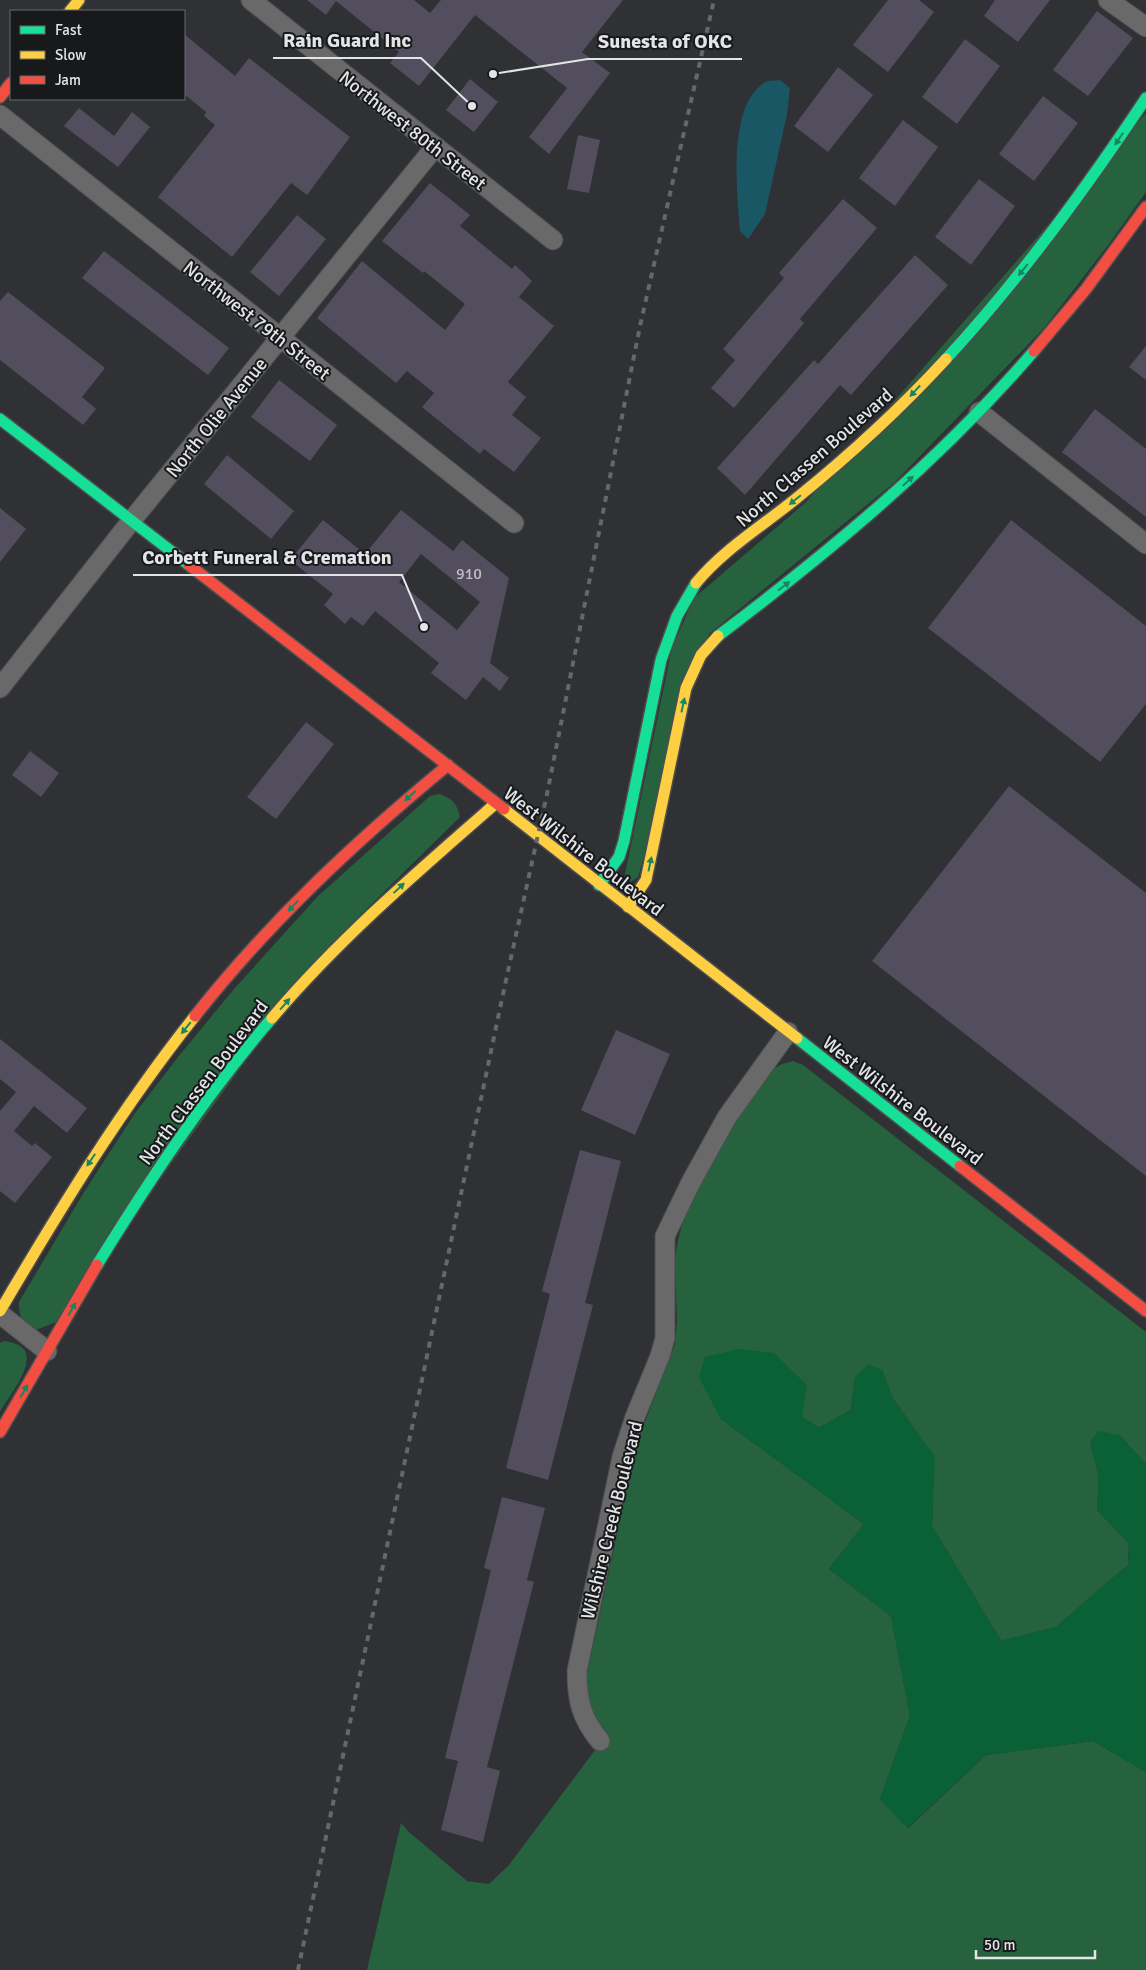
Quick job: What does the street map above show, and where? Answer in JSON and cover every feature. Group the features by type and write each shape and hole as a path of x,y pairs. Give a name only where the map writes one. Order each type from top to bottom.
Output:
{"street":[{"path":"71,10 79,0"},
{"name":"Northwest 80th Street","path":"251,0 553,240"},
{"path":"1108,0 1146,27"},
{"path":"0,97 10,84"},
{"name":"North Classen Boulevard","path":"599,885 619,857 661,660 671,629 687,596 702,577 722,558 801,495 874,431 953,350 1044,244 1084,191 1146,98"},
{"name":"Northwest 79th Street","path":"0,116 514,523"},
{"name":"North Olie Avenue","path":"0,688 132,520 434,147"},
{"path":"628,907 646,880 686,688 698,658 715,638 836,545 876,511 978,412 1047,336 1122,242 1146,207"},
{"path":"978,412 1146,544"},
{"name":"West Wilshire Boulevard","path":"0,419 1146,1311"},
{"path":"47,1351 0,1312 82,1172 132,1098 193,1019 300,898 392,812 448,766"},
{"name":"North Classen Boulevard","path":"0,1432 96,1266 158,1168 204,1104 259,1034 362,922 412,875 496,804"},
{"name":"Wilshire Creek Boulevard","path":"600,1741 590,1729 582,1712 577,1692 577,1670 622,1456 665,1338 665,1236 691,1182 727,1117 788,1032"}],"green space":[{"path":"1146,113 1146,192 1109,244 1044,328 895,482 709,634 638,877 631,882 625,874 672,648 694,598 806,502"},
{"path":"440,794 454,803 460,817 329,946 56,1322 36,1330 25,1323 19,1312 19,1302 84,1192 135,1113 178,1057 234,989 318,896 430,796"},
{"path":"793,1061 803,1065 1146,1332 1146,1464 1119,1435 1090,1442 1099,1477 1097,1510 1129,1543 1128,1565 1056,1627 1001,1641 932,1526 934,1457 892,1397 882,1370 855,1377 851,1410 819,1428 802,1417 720,1418 864,1524 829,1569 891,1616 910,1716 880,1799 908,1828 986,1755 1093,1741 1146,1772 1146,1970 367,1970 401,1823 467,1881 489,1884 509,1865 598,1746 600,1728 590,1703 587,1674 636,1445 675,1344 677,1322 675,1263 685,1211 719,1141 775,1068"},
{"path":"4,1341 18,1345 25,1351 27,1360 19,1381 0,1412 0,1343"},
{"path":"739,1349 774,1353 807,1385 802,1417 819,1428 851,1410 855,1377 868,1364 882,1370 892,1397 935,1457 932,1526 1001,1641 1056,1627 1128,1565 1129,1543 1097,1510 1099,1477 1090,1442 1098,1431 1119,1435 1146,1464 1146,1772 1093,1741 986,1755 907,1828 880,1799 910,1716 891,1616 829,1569 864,1524 720,1418 699,1377 705,1357"}],"water":[{"path":"780,80 790,88 787,114 765,214 748,239 740,231 737,151 740,129 745,110 753,93 765,82"}],"building":[{"path":"307,0 414,0 430,13 441,0 623,0 582,52 610,73 549,154 529,137 567,88 475,15 419,86 390,63 399,52 336,1 326,15"},
{"path":"888,0 919,0 934,12 888,72 853,45"},
{"path":"995,0 1050,0 1018,42 984,16"},
{"path":"1097,11 1133,38 1088,96 1053,70"},
{"path":"185,35 235,76 249,58 350,137 307,195 291,183 232,257 158,197 215,125 204,116 206,112 185,95"},
{"path":"965,39 1000,66 957,124 922,97"},
{"path":"838,67 873,95 828,152 794,126"},
{"path":"470,79 498,102 474,132 446,110"},
{"path":"1043,96 1078,123 1034,181 999,154"},
{"path":"79,108 114,136 132,112 150,127 118,167 64,126"},
{"path":"903,120 938,147 895,206 859,178"},
{"path":"578,135 600,140 589,193 567,189"},
{"path":"979,179 1015,206 971,265 935,237"},
{"path":"430,183 470,215 460,226 512,269 515,265 532,281 519,297 554,326 508,382 526,397 512,415 541,438 514,472 484,449 480,454 422,407 434,393 407,371 396,383 317,318 362,261 445,330 465,304 382,241"},
{"path":"843,199 877,228 800,319 804,323 734,408 711,388 735,360 723,349 784,278 779,273"},
{"path":"297,215 326,239 279,296 250,272"},
{"path":"104,251 229,348 208,375 82,278"},
{"path":"915,255 948,285 851,395 840,385 745,495 717,468 814,360 818,364"},
{"path":"8,292 105,368 82,397 96,409 83,425 0,360 0,301"},
{"path":"1146,346 1146,380 1129,367"},
{"path":"279,380 337,425 310,461 251,417"},
{"path":"1095,409 1146,449 1146,517 1062,452"},
{"path":"227,455 294,511 271,539 204,484"},
{"path":"0,508 26,529 0,562"},
{"path":"401,510 453,551 462,540 509,578 490,663 509,678 500,691 483,677 466,700 431,673 439,663 375,611 363,626 351,617 345,624 324,605 333,594 290,560 323,520 365,554","holes":["421,554 480,602 457,630 399,582"]},
{"path":"1011,520 1146,626 1146,704 1100,762 928,628"},
{"path":"306,722 334,744 276,819 247,797"},
{"path":"30,751 59,773 41,797 12,775"},
{"path":"1009,786 1146,893 1146,1176 872,961"},
{"path":"616,1030 670,1054 635,1135 581,1110"},
{"path":"0,1039 87,1108 67,1133 34,1106 14,1131 32,1146 35,1143 52,1157 15,1203 0,1191 0,1111 16,1092 0,1079"},
{"path":"580,1150 621,1161 585,1303 593,1305 548,1480 506,1468 550,1294 542,1291"},
{"path":"502,1497 545,1508 527,1580 534,1582 487,1767 500,1771 483,1842 441,1830 458,1761 445,1758 491,1570 484,1568"}],"railway":[{"path":"298,1970 503,994 547,794 640,326 714,0"}],"traffic: fast":[{"path":"946,359 1000,297 1051,233 1100,166 1146,98"},
{"path":"718,636 803,570 884,502 961,430 1034,351"},
{"path":"0,419 189,565"},
{"path":"599,885 619,857 624,841 661,660 677,616 696,583"},
{"path":"97,1265 137,1201 180,1138 224,1077 272,1018"},
{"path":"797,1038 960,1166"}],"traffic: slow":[{"path":"71,10 79,0"},
{"path":"696,583 732,548 798,497 856,448 893,414 946,359"},
{"path":"628,907 646,880 686,688 701,655 718,636"},
{"path":"272,1018 351,934 495,804"},
{"path":"504,809 797,1038"},
{"path":"0,1311 92,1160 142,1087 195,1016"}],"traffic: jam":[{"path":"0,97 10,84"},
{"path":"1034,351 1086,289 1146,207"},
{"path":"189,565 504,809"},
{"path":"195,1016 223,981 283,915 347,853 448,765"},
{"path":"960,1166 1146,1311"},
{"path":"0,1432 97,1265"}],"place":[{"name":"Sunesta of OKC","path":"493,74"},
{"name":"Rain Guard Inc","path":"472,106"},
{"name":"Corbett Funeral & Cremation","path":"424,627"}]}
